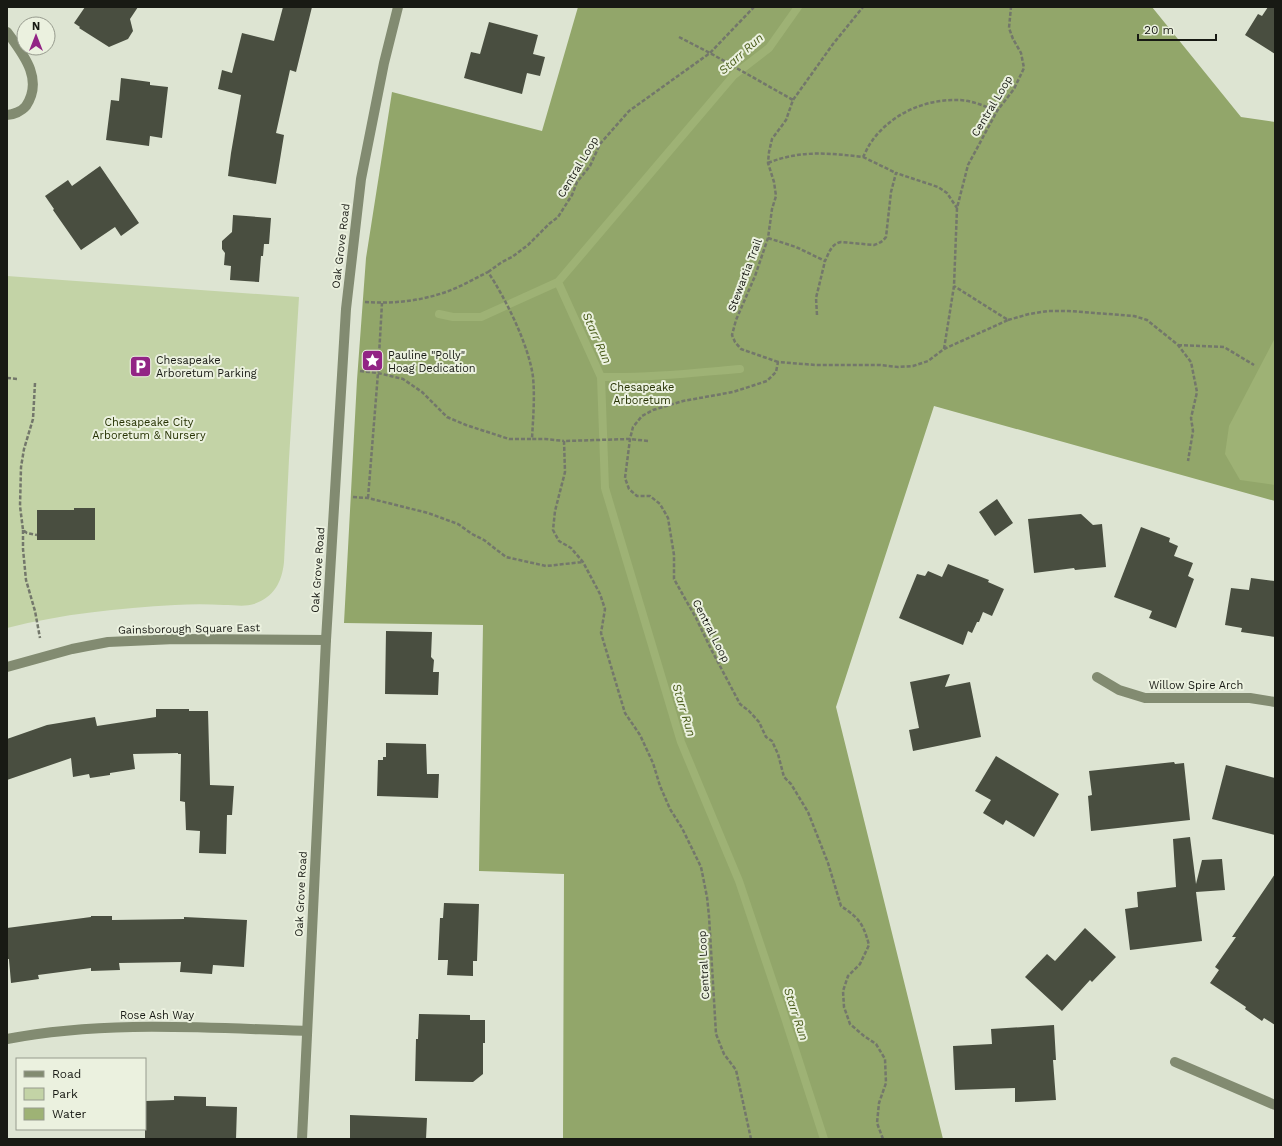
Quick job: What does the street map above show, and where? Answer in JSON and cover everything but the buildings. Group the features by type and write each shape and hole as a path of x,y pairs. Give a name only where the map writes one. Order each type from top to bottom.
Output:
{"street":[{"name":"Oak Grove Road","path":"302,1139 326,640 347,300 361,179 384,64 398,7"},
{"path":"7,32 25,57 31,71 33,85 30,99 23,109 7,115"},
{"name":"Gainsborough Square East","path":"7,667 72,649 108,642 175,639 326,640"},
{"name":"Willow Spire Arch","path":"1097,677 1119,690 1145,698 1250,698 1275,702"},
{"name":"Rose Ash Way","path":"7,1039 35,1034 110,1027 187,1027 307,1031"},
{"path":"1175,1062 1275,1106"}],"path":[{"name":"Central Loop","path":"347,300 382,303 405,302 425,298 446,292 488,272 512,257 528,245 558,217 572,195 577,182 590,166 600,144 629,111 710,53 754,7"},
{"name":"Stewartia Trail","path":"778,362 741,349 735,342 732,335 736,320 755,276 768,238 772,210 776,196 774,182 768,163 772,139 786,120 793,100 833,44 864,7"},
{"name":"Central Loop","path":"944,349 954,286 957,208 968,165 997,111 1014,89 1024,68 1021,53 1009,28 1011,7"},
{"path":"679,37 793,100"},
{"path":"863,157 872,141 885,127 897,116 916,107 936,102 958,100 978,103 997,111"},
{"path":"768,163 780,158 812,153 832,153 863,157 896,173 938,188 947,194 957,208"},
{"path":"817,315 816,298 825,261 832,246 841,242 874,245 884,241 886,237 891,192 896,173"},
{"path":"768,238 796,248 825,261"},
{"path":"488,272 497,285 519,331 530,360 533,377 534,403 532,439"},
{"path":"954,286 1008,320"},
{"path":"368,498 382,303"},
{"path":"778,362 880,365 898,367 913,366 928,361 944,349 1008,320 1029,314 1069,310 1134,316 1147,320 1178,345 1191,362 1196,392 1191,418 1193,431 1188,461"},
{"path":"1178,345 1224,347 1254,365"},
{"name":"Central Loop","path":"778,362 776,372 767,381 733,392 684,401 653,410 642,416 633,427 625,478 629,489 637,496 650,496 660,504 668,518 674,555 674,579 696,618 740,704 759,722 766,737 772,741 778,754 784,777 791,784 808,812 828,862 841,906 853,914 864,927 869,945 860,964 848,976 843,991 844,1007 850,1024 876,1044 885,1060 886,1083 879,1103 878,1123 883,1139"},
{"path":"342,369 378,373 403,379 422,392 447,417 509,439 546,439 564,441 630,439 648,440"},
{"path":"7,378 18,379"},
{"path":"35,383 33,419 24,449 21,467 20,506 26,580 44,656"},
{"name":"Central Loop","path":"564,441 565,472 555,510 553,530 559,541 571,548 583,562 600,594 605,609 601,633 625,713 640,735 653,763 660,786 670,809 682,828 701,867 708,903 716,1034 724,1054 736,1070 751,1139"},
{"path":"335,495 368,498 428,513 458,524 484,540 506,557 546,566 583,562"},
{"path":"23,530 27,533 37,535"}],"green space":[{"name":"Chesapeake Arboretum","path":"578,7 1152,7 1241,117 1275,122 1275,501 934,406 836,707 943,1139 563,1139 564,874 479,871 483,625 344,623 357,380 366,258 392,92 542,131"},
{"name":"Chesapeake City Arboretum & Nursery","path":"7,276 299,297 284,562 279,582 272,593 261,601 247,605 193,604 91,612 7,628"}],"water":[{"path":"1275,338 1275,485 1240,480 1225,454 1229,426"}],"waterway":[{"name":"Starr Run","path":"798,7 769,48 734,75 558,282 601,377 605,488 681,742 739,881 824,1139"},
{"name":"Starr Run","path":"439,314 453,317 481,317 558,282"},
{"path":"601,377 653,376 740,369"}],"place":[{"name":"Pauline \"Polly\" Hoag Dedication","path":"373,361"},
{"name":"Chesapeake Arboretum Parking","path":"141,366"}]}
